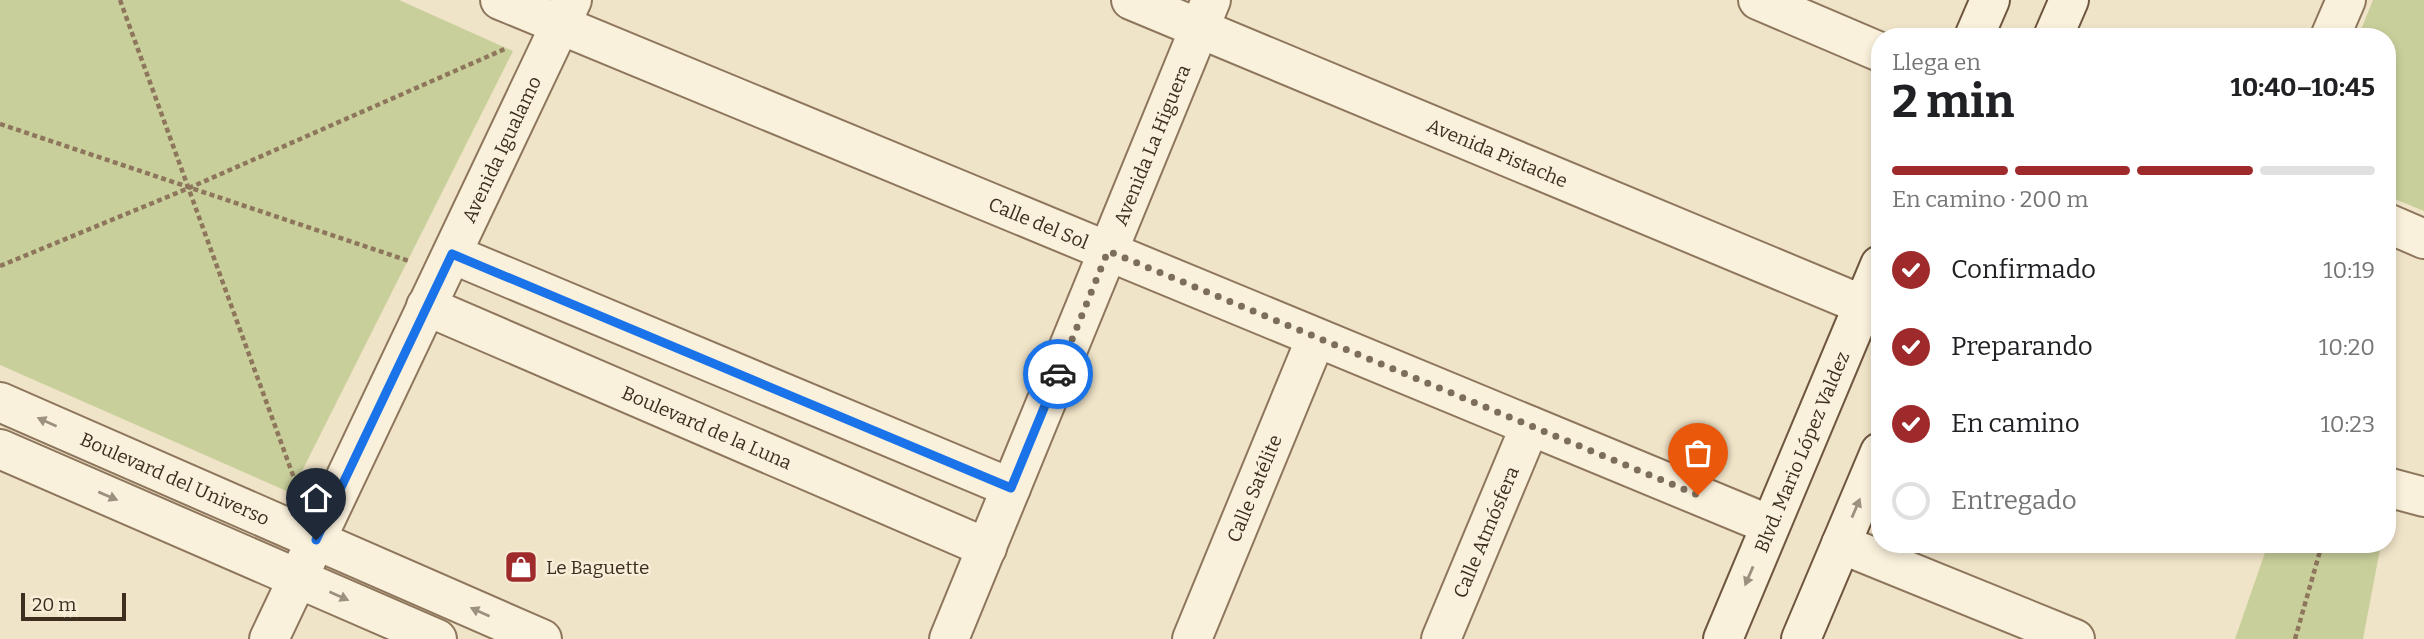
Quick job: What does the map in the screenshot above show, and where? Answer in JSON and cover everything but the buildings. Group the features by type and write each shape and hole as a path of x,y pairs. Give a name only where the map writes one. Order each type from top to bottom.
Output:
{"street":[{"name":"Calle del Sol","path":"500,0 566,12 1108,251 1770,525"},
{"name":"Avenida Pistache","path":"1131,0 1205,14 1863,305"},
{"path":"1759,0 1871,48"},
{"path":"1978,28 1990,0"},
{"path":"2057,28 2069,0"},
{"path":"2334,28 2346,0"},
{"name":"Avenida Igualamo","path":"269,639 566,12"},
{"name":"Avenida La Higuera","path":"949,639 1205,14"},
{"path":"2396,227 2424,239"},
{"path":"447,263 1011,488"},
{"name":"Blvd. Mario López Valdez","path":"1723,639 1871,286"},
{"name":"Boulevard de la Luna","path":"426,306 987,548"},
{"name":"Calle Satélite","path":"1192,639 1316,338"},
{"name":"Boulevard del Universo","path":"0,402 542,639"},
{"name":"Calle Atmósfera","path":"1441,639 1530,426"},
{"path":"0,449 437,639"},
{"path":"1801,639 1871,473"},
{"path":"2396,490 2424,498"},
{"path":"1841,544 2075,639"}],"path":[{"path":"120,0 316,540"},
{"path":"0,265 189,188 509,47"},
{"path":"0,124 189,188 447,263"},
{"path":"2295,639 2319,553"}],"green space":[{"path":"0,0 399,0 513,51 291,493 0,365"},
{"path":"2373,0 2424,0 2424,211 2396,200 2396,28 2362,28"},
{"path":"2265,553 2379,553 2363,639 2235,639"}],"way so far":[{"path":"1058,374 1108,251 1698,495"}],"place":[{"name":"Le Baguette","path":"521,567"}],"route":[{"path":"316,540 452,254 1011,488 1058,374"}]}
